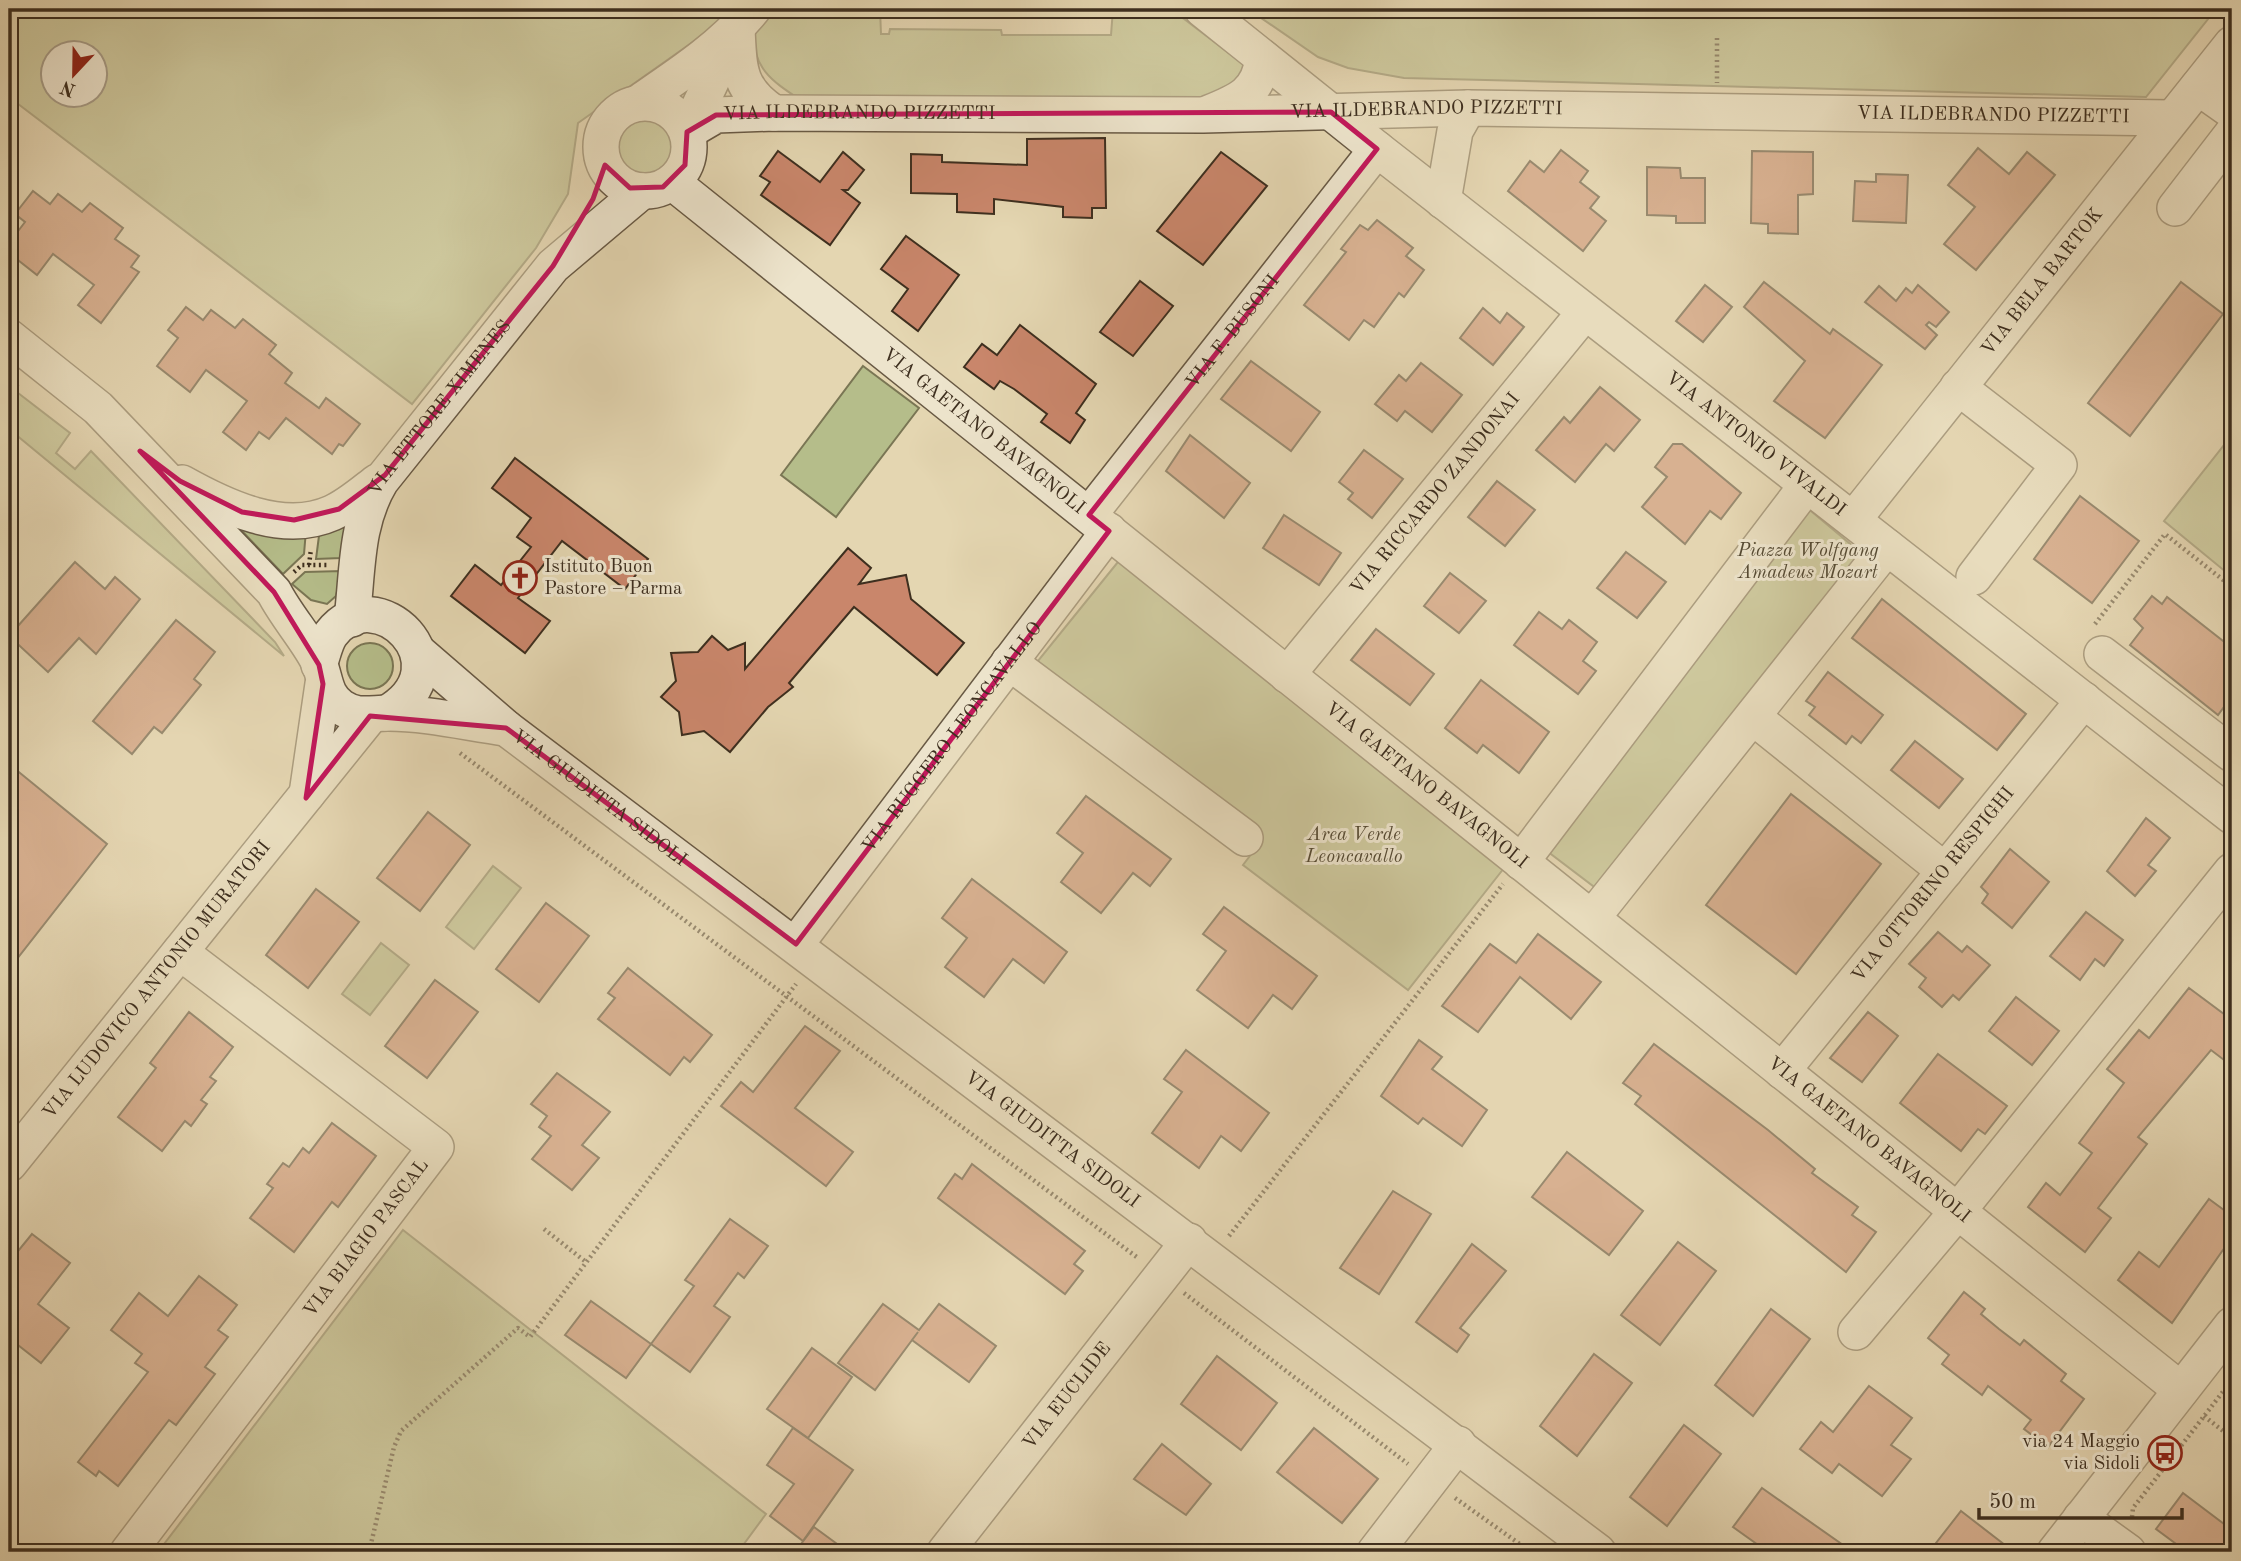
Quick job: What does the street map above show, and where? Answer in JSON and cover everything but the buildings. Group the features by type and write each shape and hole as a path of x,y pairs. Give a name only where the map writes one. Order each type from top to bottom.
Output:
{"street":[{"name":"VIA ANTONIO VIVALDI","path":"1202,9 1443,201 2232,816"},
{"path":"745,19 738,65 754,100 774,113"},
{"name":"VIA ETTORE XIMENES","path":"347,621 358,563 358,538 364,516 385,475 553,266 593,199 605,165 601,152 606,126 614,115 638,103 679,75 745,19"},
{"name":"VIA ETTORE XIMENES","path":"553,266 685,165 689,143 687,132 745,19"},
{"name":"VIA BELA BARTOK","path":"1853,520 2232,44"},
{"path":"1203,116 1242,100 1257,80 1263,58"},
{"path":"2198,87 2232,111"},
{"path":"638,103 663,106 673,112 687,132"},
{"path":"1443,201 1455,131 1468,108"},
{"name":"VIA ILDEBRANDO PIZZETTI","path":"687,132 716,115 774,113 1203,116 1468,108 2171,118"},
{"path":"2084,117 2113,136 2129,170"},
{"path":"2175,208 2232,134"},
{"name":"VIA F. BUSONI","path":"1099,523 1377,149"},
{"path":"605,165 620,183 657,186"},
{"name":"VIA GAETANO BAVAGNOLI","path":"657,186 1099,523 2181,1390"},
{"name":"VIA RICCARDO ZANDONAI","path":"1287,675 1585,312"},
{"name":"VIA GIUDITTA SIDOLI","path":"9,337 88,398 274,592 321,674 332,699 343,708 506,728"},
{"path":"1958,387 2059,465 1974,577"},
{"name":"VIA GIUDITTA SIDOLI","path":"141,451 169,474 220,503 242,512 285,520 313,519 331,513 385,475"},
{"path":"1521,862 1807,485"},
{"name":"VIA RUGGERO LEONCAVALLO","path":"806,951 1009,662 1099,523"},
{"path":"1592,918 1887,547"},
{"path":"358,563 409,638 418,680 410,696 379,714"},
{"name":"VIA GIUDITTA SIDOLI","path":"274,592 347,621 384,617 506,728 806,951 1598,1552"},
{"path":"306,798 321,674 330,635 347,621"},
{"path":"2096,641 2232,754"},
{"path":"1009,662 1245,838"},
{"name":"VIA OTTORINO RESPIGHI","path":"1782,1071 2084,700"},
{"name":"VIA LUDOVICO ANTONIO MURATORI","path":"9,1164 306,798 379,714"},
{"path":"1753,717 1945,871"},
{"path":"1856,1332 1957,1212 2232,871"},
{"name":"VIA BIAGIO PASCAL","path":"128,1552 436,1147 180,952"},
{"name":"VIA EUCLIDE","path":"944,1552 1200,1250"},
{"path":"2055,1552 2232,1325"},
{"path":"1375,1552 1458,1444"},
{"path":"2081,1518 2124,1549"}],"path":[{"path":"1581,11 1701,10"},
{"path":"1770,11 1892,14"},
{"path":"1717,38 1718,112"},
{"path":"2096,641 2165,534 2232,587"},
{"path":"274,592 302,565 358,563"},
{"path":"455,749 1172,1284 1429,1480 1531,1552"},
{"path":"1172,1284 1521,862"},
{"path":"369,1552 394,1447 401,1431 518,1328 530,1337 786,996 806,951"},
{"path":"544,1230 586,1262"},
{"path":"2124,1549 2133,1508 2232,1380"},
{"path":"2204,1416 2232,1438"}],"highlighted area":[{"path":"1331,112 1377,149 1089,515 1109,531 796,944 506,728 370,716 306,798 323,684 319,665 274,592 140,451 180,481 242,512 294,520 339,509 385,475 553,266 593,199 605,165 630,188 663,187 685,165 687,132 716,115"}],"green space":[{"path":"9,9 730,9 714,27 578,123 568,194 536,248 412,404 9,97"},
{"path":"770,9 880,9 881,34 889,34 890,29 1001,30 1002,35 1111,35 1113,9 1171,9 1247,67 1242,77 1213,99 802,101 772,79 756,54 751,29"},
{"path":"1248,9 2216,9 2146,97 1404,78 1348,68 1318,57"},
{"path":"646,115 658,117 669,124 676,135 676,159 669,170 658,177 646,179 634,177 623,170 616,159 614,147 616,135 623,124 634,117"},
{"path":"863,366 919,408 836,517 781,475"},
{"path":"9,386 70,433 56,453 75,469 91,451 275,642 284,656 9,429"},
{"path":"2232,435 2232,577 2164,521"},
{"name":"Piazza Wolfgang Amadeus Mozart","path":"1805,506 1861,553 1597,889 1543,848"},
{"path":"346,518 341,558 316,559 320,528"},
{"path":"238,527 306,530 304,554 283,574"},
{"name":"Area Verde Leoncavallo","path":"1122,557 1508,863 1408,990 1243,865 1262,840 1033,667"},
{"path":"342,571 336,596 327,604 311,600 292,584 305,572"},
{"path":"370,643 386,650 393,666 386,682 370,689 354,682 347,666 354,650"},
{"path":"493,866 521,888 474,949 446,927"},
{"path":"381,943 409,965 370,1015 342,994"},
{"path":"403,1230 766,1514 738,1552 158,1552"}],"place":[{"name":"Istituto Buon Pastore – Parma","path":"520,578"},
{"name":"via 24 Maggio via Sidoli","path":"2165,1453"}]}
